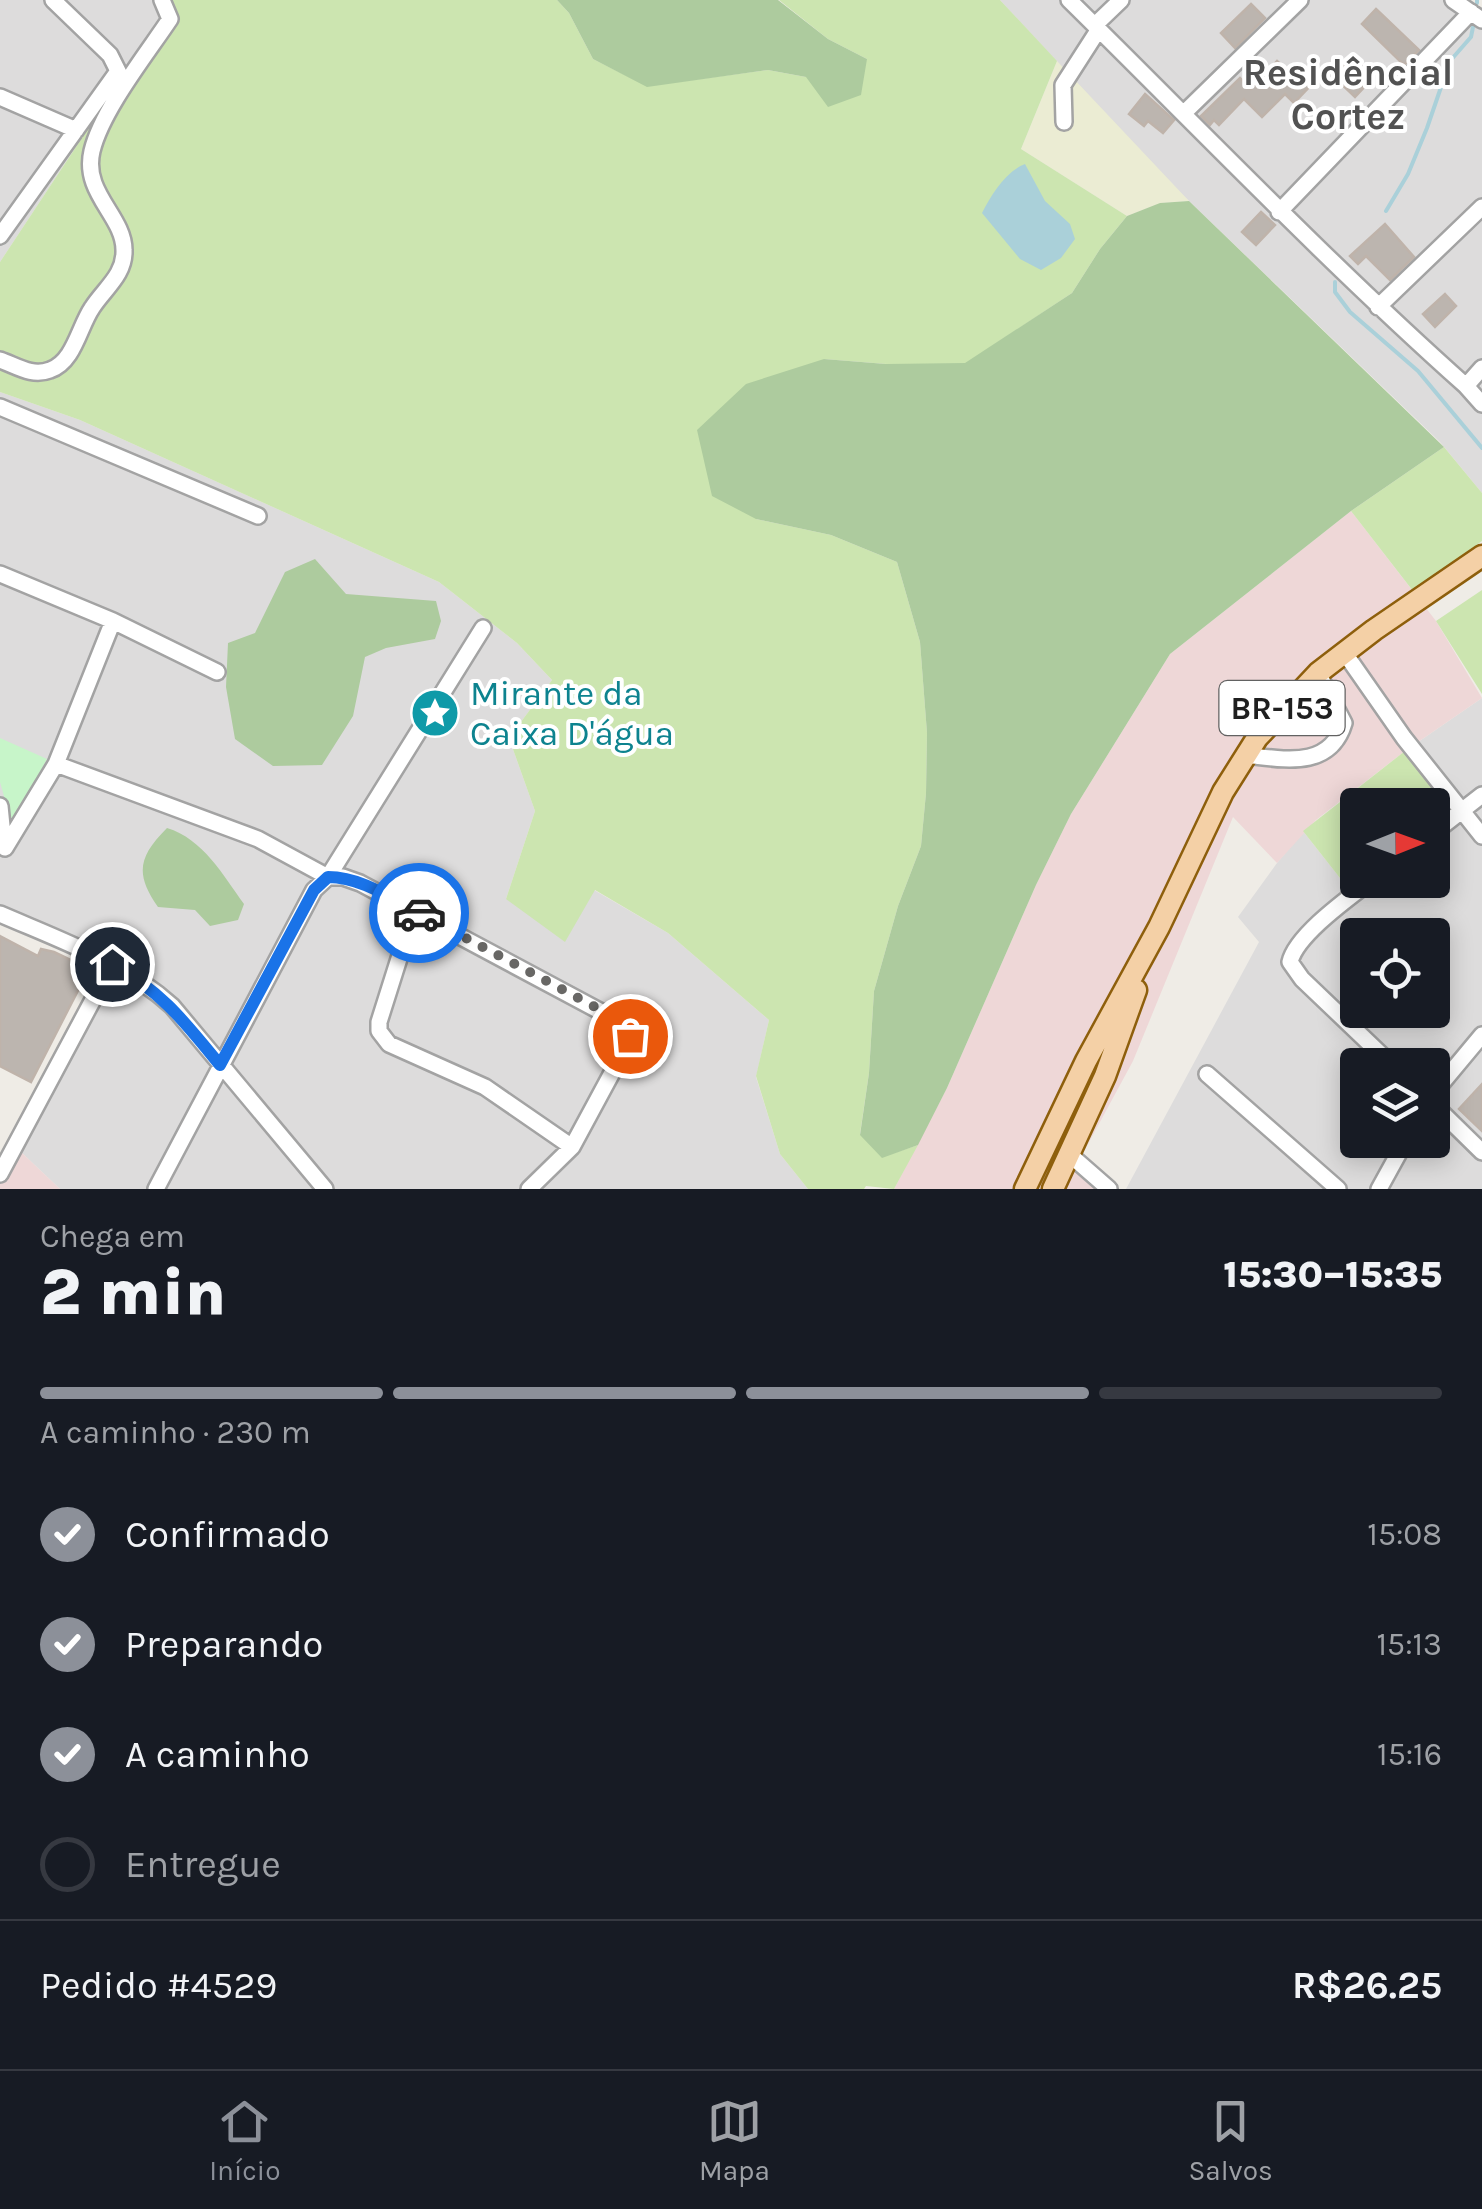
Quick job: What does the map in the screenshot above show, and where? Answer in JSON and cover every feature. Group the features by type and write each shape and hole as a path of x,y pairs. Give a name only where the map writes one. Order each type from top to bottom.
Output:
{"main road":[{"name":"BR-153","path":"1025,1189 1086,1061 1159,927 1222,792 1245,755 1272,720 1318,673 1482,556"},
{"name":"BR-153","path":"1053,1189 1105,1076 1159,927"}],"street":[{"path":"52,0 100,44 122,79"},
{"path":"0,236 76,130 170,19 162,0"},
{"path":"1069,0 1279,212 1482,404"},
{"path":"1064,122 1063,85 1097,27 1122,0"},
{"path":"1184,113 1300,0"},
{"path":"1279,212 1476,16 1452,0"},
{"path":"0,360 32,373 52,370 66,360 92,307 113,283 122,264 122,238 90,172 98,134 122,79"},
{"path":"0,96 76,130"},
{"path":"1378,307 1482,207"},
{"path":"1466,386 1482,368"},
{"path":"0,406 258,516"},
{"path":"0,574 113,621 217,672"},
{"path":"2,852 56,764 113,621"},
{"path":"156,1189 314,890 328,877 482,628"},
{"path":"1344,652 1482,836"},
{"path":"1245,755 1302,759 1323,753 1342,731 1344,722 1318,673"},
{"path":"56,764 258,839 328,877 360,883 624,1024 630,1036 627,1045 572,1148 528,1189"},
{"path":"1450,821 1482,795"},
{"path":"0,806 2,852"},
{"path":"1351,898 1298,945 1290,962 1302,979 1374,1048"},
{"path":"414,911 379,1031 390,1044 485,1087 572,1148"},
{"path":"0,914 148,984 172,1006 322,1188"},
{"path":"0,1174 112,964"},
{"path":"1450,1074 1482,1035"},
{"path":"1207,1074 1338,1189"},
{"path":"1450,1121 1482,1152"},
{"path":"1069,1154 1109,1189"},
{"path":"1379,1189 1396,1158"}],"shaded area":[{"path":"0,0 173,0 0,262"},
{"path":"1000,0 1453,0 1482,20 1482,493 1440,442 1164,177"},
{"path":"0,392 80,420 439,582 517,643 552,680 509,738 535,811 506,899 594,890 668,933 769,1020 756,1077 780,1154 808,1189 60,1189 21,1152 118,963 0,906"},
{"path":"1351,511 1436,621 1482,698 1357,788 1340,788 1340,801 1316,820 1277,863 1233,817 1133,1061 1075,1168 1099,1189 894,1189 947,1088 1071,814 1170,654"},
{"path":"1482,698 1482,1189 1126,1189 1259,942 1238,917 1303,831 1340,878 1340,898 1450,898 1450,788 1434,788 1405,751"},
{"path":"21,1152 60,1189 0,1189 0,1174"}],"green space":[{"path":"173,0 557,0 569,13 593,59 647,86 768,70 806,77 867,59 828,39 779,0 1000,0 1057,61 1021,149 1127,216 1072,293 965,364 824,359 756,519 831,535 897,562 920,642 927,733 921,846 898,906 874,991 869,1073 860,1134 882,1157 918,1145 894,1189 808,1189 780,1154 756,1076 769,1020 668,933 595,890 565,942 506,899 535,811 509,738 552,680 517,643 439,582 80,420 0,392 0,262"},
{"path":"557,0 778,0 828,39 867,59 861,95 828,107 806,77 768,70 647,87 593,59 569,13"},
{"path":"1057,61 1189,201 1161,203 1127,216 1021,149"},
{"path":"1189,201 1444,447 1351,511 1170,654 1071,814 918,1145 882,1158 860,1135 874,991 898,906 921,846 927,733 920,642 897,562 831,535 756,519 712,496 697,430 746,384 824,359 886,364 965,363 1072,293 1127,216 1160,203"},
{"path":"1444,447 1482,493 1482,541 1413,591 1351,511"},
{"path":"315,559 346,594 436,601 441,621 435,639 386,648 365,657 353,716 322,765 273,766 235,739 226,687 228,643 255,633 285,572"},
{"path":"1482,590 1482,694 1436,621"},
{"path":"0,738 47,759 12,824 0,782"},
{"path":"1405,751 1434,788 1358,788"},
{"path":"1340,802 1340,878 1303,831"},
{"path":"167,828 191,840 220,870 244,904 238,920 210,926 195,910 158,907 146,885 143,866 150,848"}],"water":[{"path":"1025,164 1045,201 1070,224 1075,239 1061,258 1041,270 1020,259 982,213 1005,178"}],"building":[{"path":"1251,4 1265,18 1235,48 1221,33"},
{"path":"1376,9 1419,50 1404,65 1362,24"},
{"path":"1277,61 1289,72 1295,66 1313,83 1294,103 1285,94 1262,117 1244,99 1219,125 1214,120 1210,125 1201,116 1240,78 1251,89"},
{"path":"1345,63 1368,83 1355,97 1333,76"},
{"path":"1145,94 1174,120 1163,133 1148,121 1144,126 1129,114"},
{"path":"1261,212 1275,225 1256,245 1242,232"},
{"path":"1385,224 1414,257 1390,280 1366,256 1358,264 1350,256"},
{"path":"1445,294 1456,306 1435,327 1423,314"},
{"path":"0,936 38,956 41,949 54,952 79,964 78,968 87,973 31,1082 0,1066"},
{"path":"1482,1084 1482,1131 1459,1109"}],"waterway":[{"path":"1386,211 1408,174 1450,61 1471,37 1473,27"},
{"path":"1335,282 1335,292 1350,312 1418,371 1482,448"}],"way so far":[{"path":"419,913 614,1017 624,1024 630,1036"}],"place":[{"name":"Mirante da Caixa D'água","path":"435,713"}],"district":[{"name":"Residêncial Cortez","path":"1348,94"}],"route":[{"path":"112,964 148,984 172,1006 220,1065 314,890 328,877 360,883 419,913"}]}
